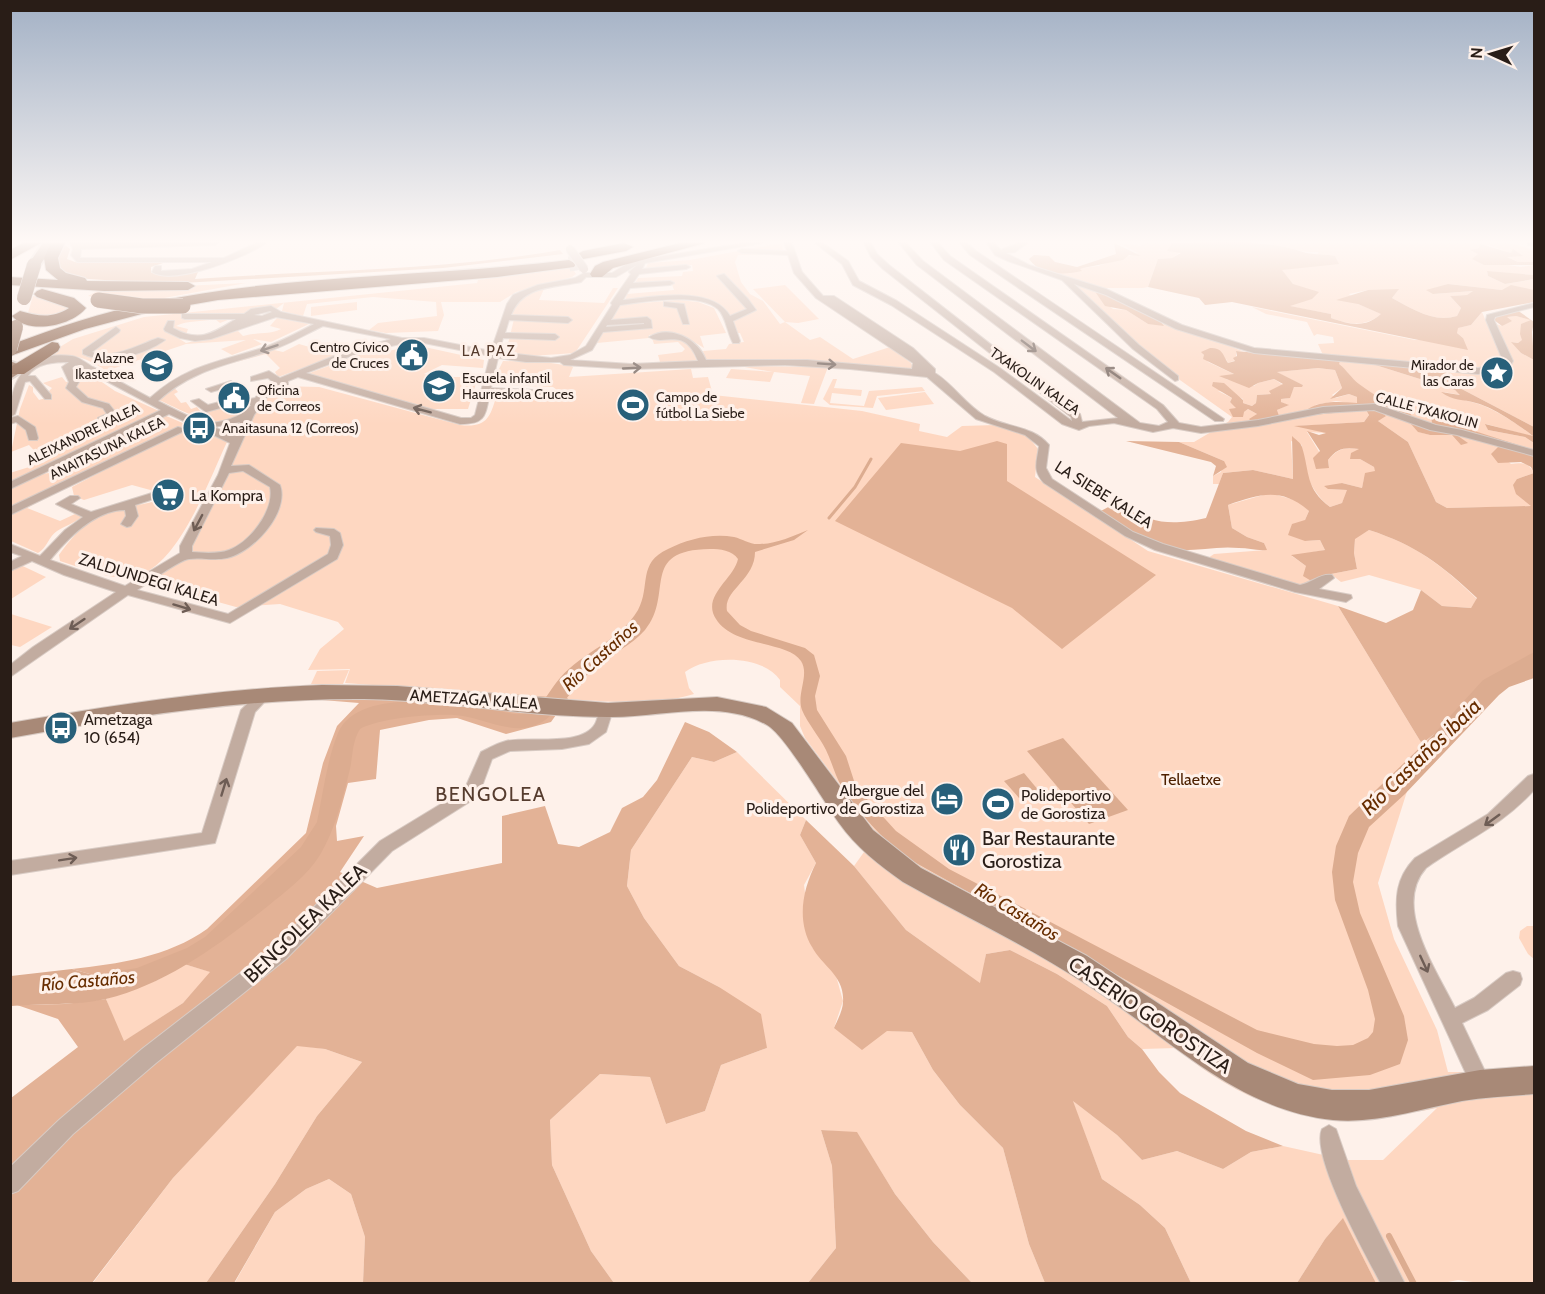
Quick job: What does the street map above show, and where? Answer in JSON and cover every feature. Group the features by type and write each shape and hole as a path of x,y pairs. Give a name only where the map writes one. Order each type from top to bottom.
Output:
{"highway":[{"path":"18,321 45,321 66,316 78,308 72,303"},
{"path":"123,303 184,311 278,307"},
{"path":"10,342 142,303"},
{"path":"10,350 94,320 171,303"},
{"path":"15,372 34,357 60,342 115,322 169,312 278,307 302,303"}],"main road":[{"path":"10,350 23,303"}],"street":[{"path":"299,374 332,386 467,423 480,416 495,353 512,303"},
{"path":"548,359 582,354 589,348 616,303"},
{"path":"614,307 659,303"},
{"path":"710,303 721,308 736,341"},
{"path":"727,320 752,310 749,303"},
{"name":"LA SIEBE KALEA","path":"834,303 915,361 918,364 915,372"},
{"name":"LA SIEBE KALEA","path":"836,303 910,350 931,367 929,374 979,417 1025,430 1035,436 1044,445 1038,466 1040,473 1048,481 1129,534 1159,547 1299,589 1346,598"},
{"name":"TXAKOLIN KALEA","path":"895,303 997,370 1066,422 1079,427 1087,423 1114,420 1154,429 1171,425"},
{"path":"932,303 1076,416 1077,422"},
{"path":"973,303 1131,423"},
{"path":"1012,303 1160,407 1171,416 1174,423 1171,425 1201,430 1240,425"},
{"path":"1047,303 1219,419"},
{"path":"1088,303 1136,347 1240,425"},
{"path":"1127,303 1155,318 1252,351 1478,371 1506,368 1508,362 1490,320 1491,315 1534,305"},
{"path":"614,307 672,304 681,306 687,322"},
{"path":"224,331 224,328 254,311 267,308 276,310 278,307"},
{"path":"171,323 168,329 185,339 202,338 257,319 278,307 322,323 406,340 473,352 548,359 609,368 703,363 815,363 929,374"},
{"path":"184,311 247,316 257,319"},
{"path":"506,317 568,320"},
{"path":"151,402 200,367 268,349 322,323"},
{"path":"116,330 86,352 92,357 107,358 161,340"},
{"path":"369,333 373,346"},
{"path":"501,335 555,337"},
{"path":"653,337 689,340 699,350 703,363"},
{"path":"387,344 406,340"},
{"path":"373,346 395,348 420,341"},
{"path":"231,423 242,419 265,392 279,382 373,346 420,341"},
{"name":"ALEIXANDRE KALEA","path":"15,372 59,358 77,361 119,386 210,428 236,444"},
{"path":"100,374 107,358"},
{"name":"ALEIXANDRE KALEA","path":"77,361 67,367 74,382 71,388 86,400 106,406 113,415"},
{"path":"254,379 269,369 279,382 332,386"},
{"path":"10,414 15,372 32,378 48,397"},
{"path":"211,389 231,384 248,402 257,403"},
{"path":"1177,390 1188,388"},
{"path":"485,390 555,394"},
{"path":"196,401 206,409 244,398"},
{"path":"186,555 186,546 257,403"},
{"name":"CALLE TXAKOLIN","path":"1240,425 1323,410 1375,407 1434,428 1458,432 1534,453"},
{"name":"ALEIXANDRE KALEA","path":"10,486 169,410"},
{"name":"ALEIXANDRE KALEA","path":"10,421 18,419 31,429 33,438"},
{"name":"ALEIXANDRE KALEA","path":"197,423 246,425"},
{"name":"ALEIXANDRE KALEA","path":"210,428 246,425"},
{"name":"ANAITASUNA KALEA","path":"10,512 178,430"},
{"path":"10,673 38,650 126,591 186,555 219,558 234,554 260,532 273,510 278,489 237,459 236,444"},
{"path":"225,471 245,467"},
{"path":"10,567 37,558 61,538 93,517 156,495 162,490"},
{"name":"ANAITASUNA KALEA","path":"49,494 68,499 62,504 93,517"},
{"path":"122,505 130,506 132,516 127,524"},
{"name":"ZALDUNDEGI KALEA","path":"10,547 62,569 126,591 230,619 333,556 338,548 338,539 334,533 320,530"},
{"path":"49,578 62,569"},
{"path":"1299,589 1313,587 1328,578"},
{"name":"AMETZAGA KALEA","path":"10,731 121,710 244,703 265,694 368,692 606,710 692,708"},
{"path":"10,868 208,838 244,703"},
{"path":"692,708 711,703 734,705 784,719 797,746"},
{"name":"CASERIO GOROSTIZA","path":"692,708 755,722 797,746 859,832 884,856 912,876 1099,977 1204,1054 1240,1075 1283,1094 1333,1105 1375,1104 1481,1084 1534,1080"},
{"name":"BENGOLEA KALEA","path":"10,1183 66,1127 149,1056 280,953 386,846 465,797 474,789 486,756 508,746 562,744 584,740 601,728 606,710"},
{"path":"1481,1084 1407,926 1403,906 1408,875 1424,858 1460,840 1499,814 1534,780"},
{"path":"1450,1020 1481,1004 1513,979"},
{"path":"1329,1136 1335,1163 1346,1189 1394,1284"}],"green space":[{"path":"31,303 65,303 74,307 59,317 27,316"},
{"path":"283,303 276,309 255,309 220,323 215,319 176,326 188,329 186,335 216,334 187,338 171,328 174,322 169,322 165,330 186,343 238,331 243,336 276,331 281,329 270,326 277,318 309,324 271,342 253,339 262,344 232,355 221,349 246,340 186,344 106,371 88,360 72,356 35,362 73,339 144,317"},
{"path":"284,303 313,303 307,304 303,316 282,311"},
{"path":"357,303 357,310 311,316 311,307"},
{"path":"436,303 441,303 444,315 438,331 386,333 369,330 378,323 437,316"},
{"path":"516,303 608,303 575,353 531,356 506,352 515,315 510,315"},
{"path":"702,303 714,308 726,333 700,336 704,348 685,338 664,334 649,335 649,338 597,343 620,305"},
{"path":"715,303 765,303 780,324 785,322 810,340 820,337 853,359 890,347 911,363 915,371 871,367 707,363 703,351 726,349 729,344 744,342 740,333 735,333 722,306"},
{"path":"767,303 803,303 819,319 798,323 785,322"},
{"path":"1092,303 1106,303 1113,309 1126,310 1148,324 1172,324 1242,351 1236,351 1236,360 1228,363 1226,359 1202,352 1208,362 1236,375 1226,379 1254,386 1274,379 1283,385 1270,391 1272,394 1257,395 1256,403 1252,406 1243,403 1243,399 1232,393 1218,391 1232,398 1230,402 1244,412 1248,409 1257,414 1255,417 1278,416 1277,410 1288,405 1280,402 1281,399 1289,398 1294,387 1303,385 1276,372 1318,368 1335,370 1342,388 1332,395 1336,398 1349,394 1357,397 1357,404 1336,401 1315,405 1328,412 1366,410 1369,415 1364,422 1299,426 1328,433 1307,432 1329,468 1328,460 1335,453 1346,448 1355,448 1360,449 1360,459 1374,467 1376,471 1364,479 1362,488 1342,483 1328,489 1348,490 1342,503 1330,507 1323,501 1309,479 1302,445 1291,441 1293,479 1253,470 1223,473 1219,484 1213,484 1213,476 1221,472 1224,461 1179,442 1194,442 1228,422 1232,417 1163,368"},
{"path":"1289,303 1357,303 1382,314 1358,324 1331,318 1331,314 1288,306"},
{"path":"1402,303 1457,303 1461,308 1457,316 1448,318 1431,316"},
{"path":"1252,307 1415,340 1463,338 1457,333 1457,328 1471,325 1482,312 1502,359 1495,368 1482,370 1323,355 1318,344 1334,343 1333,337 1317,334 1314,336 1307,322 1266,314"},
{"path":"1516,316 1532,320 1523,340 1518,343 1512,342 1521,353 1534,360 1534,427 1454,385 1449,376 1449,372 1489,374 1512,369 1496,324 1502,326 1506,317"},
{"path":"663,337 688,341 697,361 660,362 658,355 682,352 685,349 678,342 654,344 652,338"},
{"path":"299,344 313,348 321,344 350,351 278,377 275,372 280,368 266,354 229,364 227,362 274,350 283,352"},
{"path":"420,346 484,360 483,368 442,365 424,374 435,377 478,377 468,409 431,409 307,374 358,355"},
{"name":"Tellaetxe","path":"503,361 544,362 571,366 573,367 569,377 691,369 693,378 708,377 713,395 862,411 920,424 919,431 947,437 962,426 996,425 1027,435 1038,449 1035,477 1148,551 1338,606 1422,744 1378,883 1394,939 1437,1030 1448,1072 1534,1072 1534,1283 1480,1283 1458,1280 1443,1283 1376,1283 1343,1219 1325,1239 1297,1283 1191,1283 1165,1228 1140,1205 1102,1179 1072,1100 1117,1135 1142,1160 1177,1151 1223,1169 1251,1152 1283,1146 1346,1160 1383,1160 1437,1108 1364,1117 1330,1117 1299,1112 1268,1103 1237,1090 1207,1072 1176,1048 1142,1049 1128,1037 1107,1006 1057,974 1010,950 986,954 981,984 906,930 854,866 877,834 805,738 800,726 800,706 780,687 780,680 761,666 735,660 708,662 685,672 689,688 694,694 659,701 639,702 345,683 350,669 308,670 320,649 344,629 338,622 280,604 236,607 146,582 185,552 246,425 270,392 278,386 319,387 468,426 481,423 489,416 496,397 552,399 557,390 553,387 501,385 502,376 498,371"},
{"path":"1340,361 1369,363 1455,390 1461,395 1443,392 1482,405 1514,422 1534,437 1486,424 1488,430 1525,437 1534,443 1534,450 1431,418 1432,425 1412,417 1384,402 1358,384 1338,364"},
{"path":"77,365 115,391 159,411 11,482 10,473 45,462 29,445 11,452 20,409 29,385 33,387 33,392 39,400 52,396 48,392 52,388 43,383 62,377 66,382 83,379"},
{"path":"739,366 828,367 814,404 801,403 810,376 774,372 770,382 726,378 731,369 773,372"},
{"path":"833,379 837,379 834,388 862,390 861,396 832,393 830,403 864,406 869,391 922,387 925,391 877,396 873,408 830,405 823,399"},
{"path":"172,385 178,392 174,394 181,403 186,402 191,409 197,407 201,412 240,403 244,405 244,410 235,418 224,421 213,421 189,414 157,399"},
{"path":"925,392 934,404 886,410 878,398"},
{"path":"1377,411 1410,423 1419,432 1430,435 1452,435 1467,443 1454,433 1493,440 1498,447 1497,451 1511,464 1525,464 1534,473 1517,479 1532,506 1447,508 1436,502 1408,442 1378,421 1381,417"},
{"path":"164,415 227,442 194,514 172,549 159,563 146,572 131,577 104,575 98,557 88,557 78,567 60,561 59,555 64,548 91,521 116,509 153,502 171,489 154,491 132,485 84,500 74,496 72,487 183,429 177,427 11,508 11,488 41,474 49,473"},
{"path":"1270,493 1298,501 1309,511 1305,520 1305,541 1320,540 1325,550 1292,556 1306,566 1313,582 1297,586 1205,560 1214,554 1266,550 1264,543 1232,528 1228,505"},
{"path":"41,500 27,508 60,521 75,514 82,517 54,533 38,553 11,541 11,513"},
{"path":"1369,530 1415,549 1440,566 1477,599 1471,608 1442,606 1421,590 1369,575 1341,582 1331,574 1357,569 1354,553 1355,538"},
{"path":"10,560 46,577 10,599"},
{"path":"11,614 52,627 20,647 11,645"},
{"path":"349,670 343,684 311,684 317,671"},
{"path":"737,752 806,820 800,835 816,863 804,885 812,947 835,972 843,1001 834,1028 912,1032 933,1070 960,1105 1003,1148 1029,1244 1045,1283 972,1283 933,1242 895,1194 857,1133 821,1130 832,1166 836,1248 808,1283 614,1283 591,1251 552,1165 550,1120 600,1074 650,1077 666,1124 705,1111 721,1065 767,1048 719,987 679,966 644,918 627,886 631,850 692,757 714,762"},
{"path":"1527,926 1534,926 1534,959 1528,954 1519,938 1520,931"},
{"path":"184,964 211,972 183,1003 123,1042 106,999 158,980"},
{"path":"297,1045 325,1049 362,1062 317,1116 275,1184 206,1283 92,1284 173,1178"},
{"path":"329,1179 351,1194 365,1237 363,1283 234,1284 275,1212 306,1189"}],"shaded area":[{"path":"1103,303 1123,303 1161,322 1164,326 1148,324 1126,310 1105,306"},
{"path":"1239,303 1298,303 1290,306 1331,314 1331,318 1358,324 1369,322 1381,314 1355,303 1402,303 1423,314 1448,318 1457,316 1461,308 1457,303 1527,303 1482,312 1471,325 1458,328 1457,333 1463,338 1468,350"},
{"path":"1517,310 1534,322 1532,332 1534,360 1521,353 1511,342 1518,343 1522,340 1521,324 1531,320 1516,316 1507,317 1512,321 1502,326 1494,320 1497,316"},
{"path":"1210,348 1217,349 1228,363 1235,361 1233,358 1237,356 1236,351 1340,361 1339,364 1359,384 1382,399 1409,411 1412,417 1432,424 1431,417 1534,450 1534,473 1534,652 1422,744 1338,606 1386,623 1413,610 1421,590 1442,606 1471,608 1477,598 1428,557 1401,542 1369,530 1355,539 1354,553 1357,569 1331,574 1313,582 1303,576 1306,566 1291,555 1325,550 1320,540 1305,541 1288,535 1292,524 1305,520 1309,511 1299,503 1280,496 1260,496 1228,505 1232,528 1264,543 1267,550 1229,547 1179,550 1159,547 1143,541 1097,513 1116,503 1139,515 1159,521 1180,522 1206,518 1223,473 1253,470 1293,479 1292,436 1301,446 1312,487 1330,507 1342,503 1347,490 1328,489 1324,486 1342,483 1362,488 1365,473 1375,471 1374,467 1360,459 1350,459 1351,453 1359,449 1350,448 1342,449 1331,456 1328,460 1329,468 1316,469 1313,458 1320,451 1307,431 1319,435 1326,433 1294,426 1364,422 1369,415 1366,410 1313,415 1308,409 1326,403 1357,403 1357,397 1349,394 1330,399 1342,388 1335,370 1318,368 1277,372 1303,385 1302,387 1294,387 1290,398 1281,399 1281,402 1289,405 1277,410 1279,416 1252,422 1249,419 1257,414 1248,409 1244,412 1243,417 1233,417 1229,409 1236,408 1230,402 1232,398 1212,386 1213,382 1224,383 1243,400 1243,403 1252,406 1256,403 1257,395 1271,394 1269,391 1283,384 1274,379 1249,388 1219,376 1234,374 1203,359 1204,355 1201,352","holes":["1379,411 1410,423 1418,432 1430,435 1452,435 1461,445 1468,443 1454,433 1493,440 1498,447 1491,454 1498,463 1521,462 1531,467 1534,473 1517,479 1513,485 1516,494 1531,506 1447,508 1436,502 1408,442 1378,421 1386,416"]},
{"path":"1369,363 1449,372 1454,385 1534,427 1534,443 1525,437 1488,430 1485,424 1533,436 1490,408 1441,392 1460,395 1455,390"},
{"path":"997,441 1007,444 1007,481 1156,575 1062,649 1012,608 835,521 901,443 960,451"},
{"path":"1126,441 1179,442 1224,461 1227,467 1213,476 1216,466 1211,462"},
{"path":"376,685 568,698 551,722 506,734 457,718 429,720 380,730 376,779 348,783 336,826 337,841 364,836 340,872 377,888 502,863 502,816 545,806 558,844 579,847 610,832 622,808 643,797 657,780 685,722 709,732 737,752 714,762 692,757 631,850 627,886 644,918 679,966 719,987 761,1014 767,1048 721,1065 705,1111 666,1124 650,1077 600,1074 550,1120 552,1165 591,1251 614,1283 363,1283 365,1237 351,1194 329,1179 306,1189 275,1212 234,1283 206,1283 275,1184 317,1116 362,1062 325,1049 297,1046 173,1178 92,1283 11,1284 11,1098 78,1047 58,1019 17,1005 65,1004 106,999 124,1041 183,1003 210,972 184,964 160,970 93,975 72,969 124,962 159,953 192,939 207,929 306,833 323,763 337,726 359,703 322,700 369,699"},
{"path":"806,820 854,866 906,930 980,983 986,954 1010,950 1057,974 1107,1006 1128,1037 1142,1049 1159,1072 1180,1093 1246,1131 1283,1146 1251,1152 1223,1169 1177,1151 1142,1160 1117,1135 1073,1101 1102,1179 1140,1205 1165,1228 1191,1283 1045,1283 1029,1244 1003,1148 960,1105 933,1070 912,1032 887,1031 862,1050 834,1028 843,1005 843,993 837,978 816,954 804,926 805,894 816,863 800,835"},
{"path":"821,1130 857,1132 895,1194 933,1242 972,1283 808,1283 836,1248 832,1166"},
{"path":"1343,1218 1376,1283 1297,1283 1325,1239"}],"water":[{"path":"808,530 794,540 755,552 754,562 730,597 727,611 740,625 751,631 805,648 814,655 820,676 815,696 817,710 846,756 856,787 896,831 949,869 1257,1030 1314,1044 1353,1045 1368,1038 1373,1032 1375,1019 1368,990 1335,900 1332,872 1336,846 1349,816 1433,735 1483,680 1534,652 1534,678 1509,687 1499,695 1405,794 1369,827 1358,853 1353,882 1360,913 1404,1016 1408,1040 1400,1064 1370,1075 1313,1080 1257,1053 907,858 872,826 840,783 826,750 802,710 804,672 801,661 785,650 735,635 716,619 712,611 715,595 738,559 729,552 714,549 688,551 674,557 666,566 662,576 658,602 645,630 588,674 556,710 539,724 527,728 515,728 466,717 444,715 392,719 360,729 354,744 338,813 320,855 296,883 212,948 171,973 129,992 106,999 82,1003 11,1006 11,976 72,969 93,975 137,968 187,948 205,937 301,847 317,822 328,765 338,733 348,719 364,709 384,704 430,702 506,713 529,713 541,703 569,669 630,621 642,601 648,568 658,555 676,545 700,538 726,536 753,544 766,544"},
{"path":"1063,738 1128,810 1089,824 1027,751"},
{"path":"1024,773 1039,791 1019,798 1004,781"}],"waterway":[{"path":"829,518 855,487 871,459"},
{"path":"1389,1236 1414,1284"}],"place":[{"name":"Centro Cívico de Cruces","path":"412,355"},
{"name":"Alazne Ikastetxea","path":"157,366"},
{"name":"Mirador de las Caras","path":"1497,373"},
{"name":"Escuela infantil Haurreskola Cruces","path":"439,386"},
{"name":"Oficina de Correos","path":"234,398"},
{"name":"Campo de fútbol La Siebe","path":"633,405"},
{"name":"Anaitasuna 12 (Correos)","path":"199,428"},
{"name":"La Kompra","path":"168,495"},
{"name":"Ametzaga 10 (654)","path":"61,728"},
{"name":"Albergue del Polideportivo de Gorostiza","path":"947,799"},
{"name":"Polideportivo de Gorostiza","path":"998,804"},
{"name":"Bar Restaurante Gorostiza","path":"959,850"}],"district":[{"name":"LA PAZ","path":"489,351"},
{"name":"BENGOLEA","path":"491,794"}],"water label":[{"name":"Río Castaños","path":"600,656"},
{"name":"Río Castaños ibaia","path":"1421,757"},
{"name":"Río Castaños","path":"1017,912"},
{"name":"Río Castaños","path":"88,981"}]}
